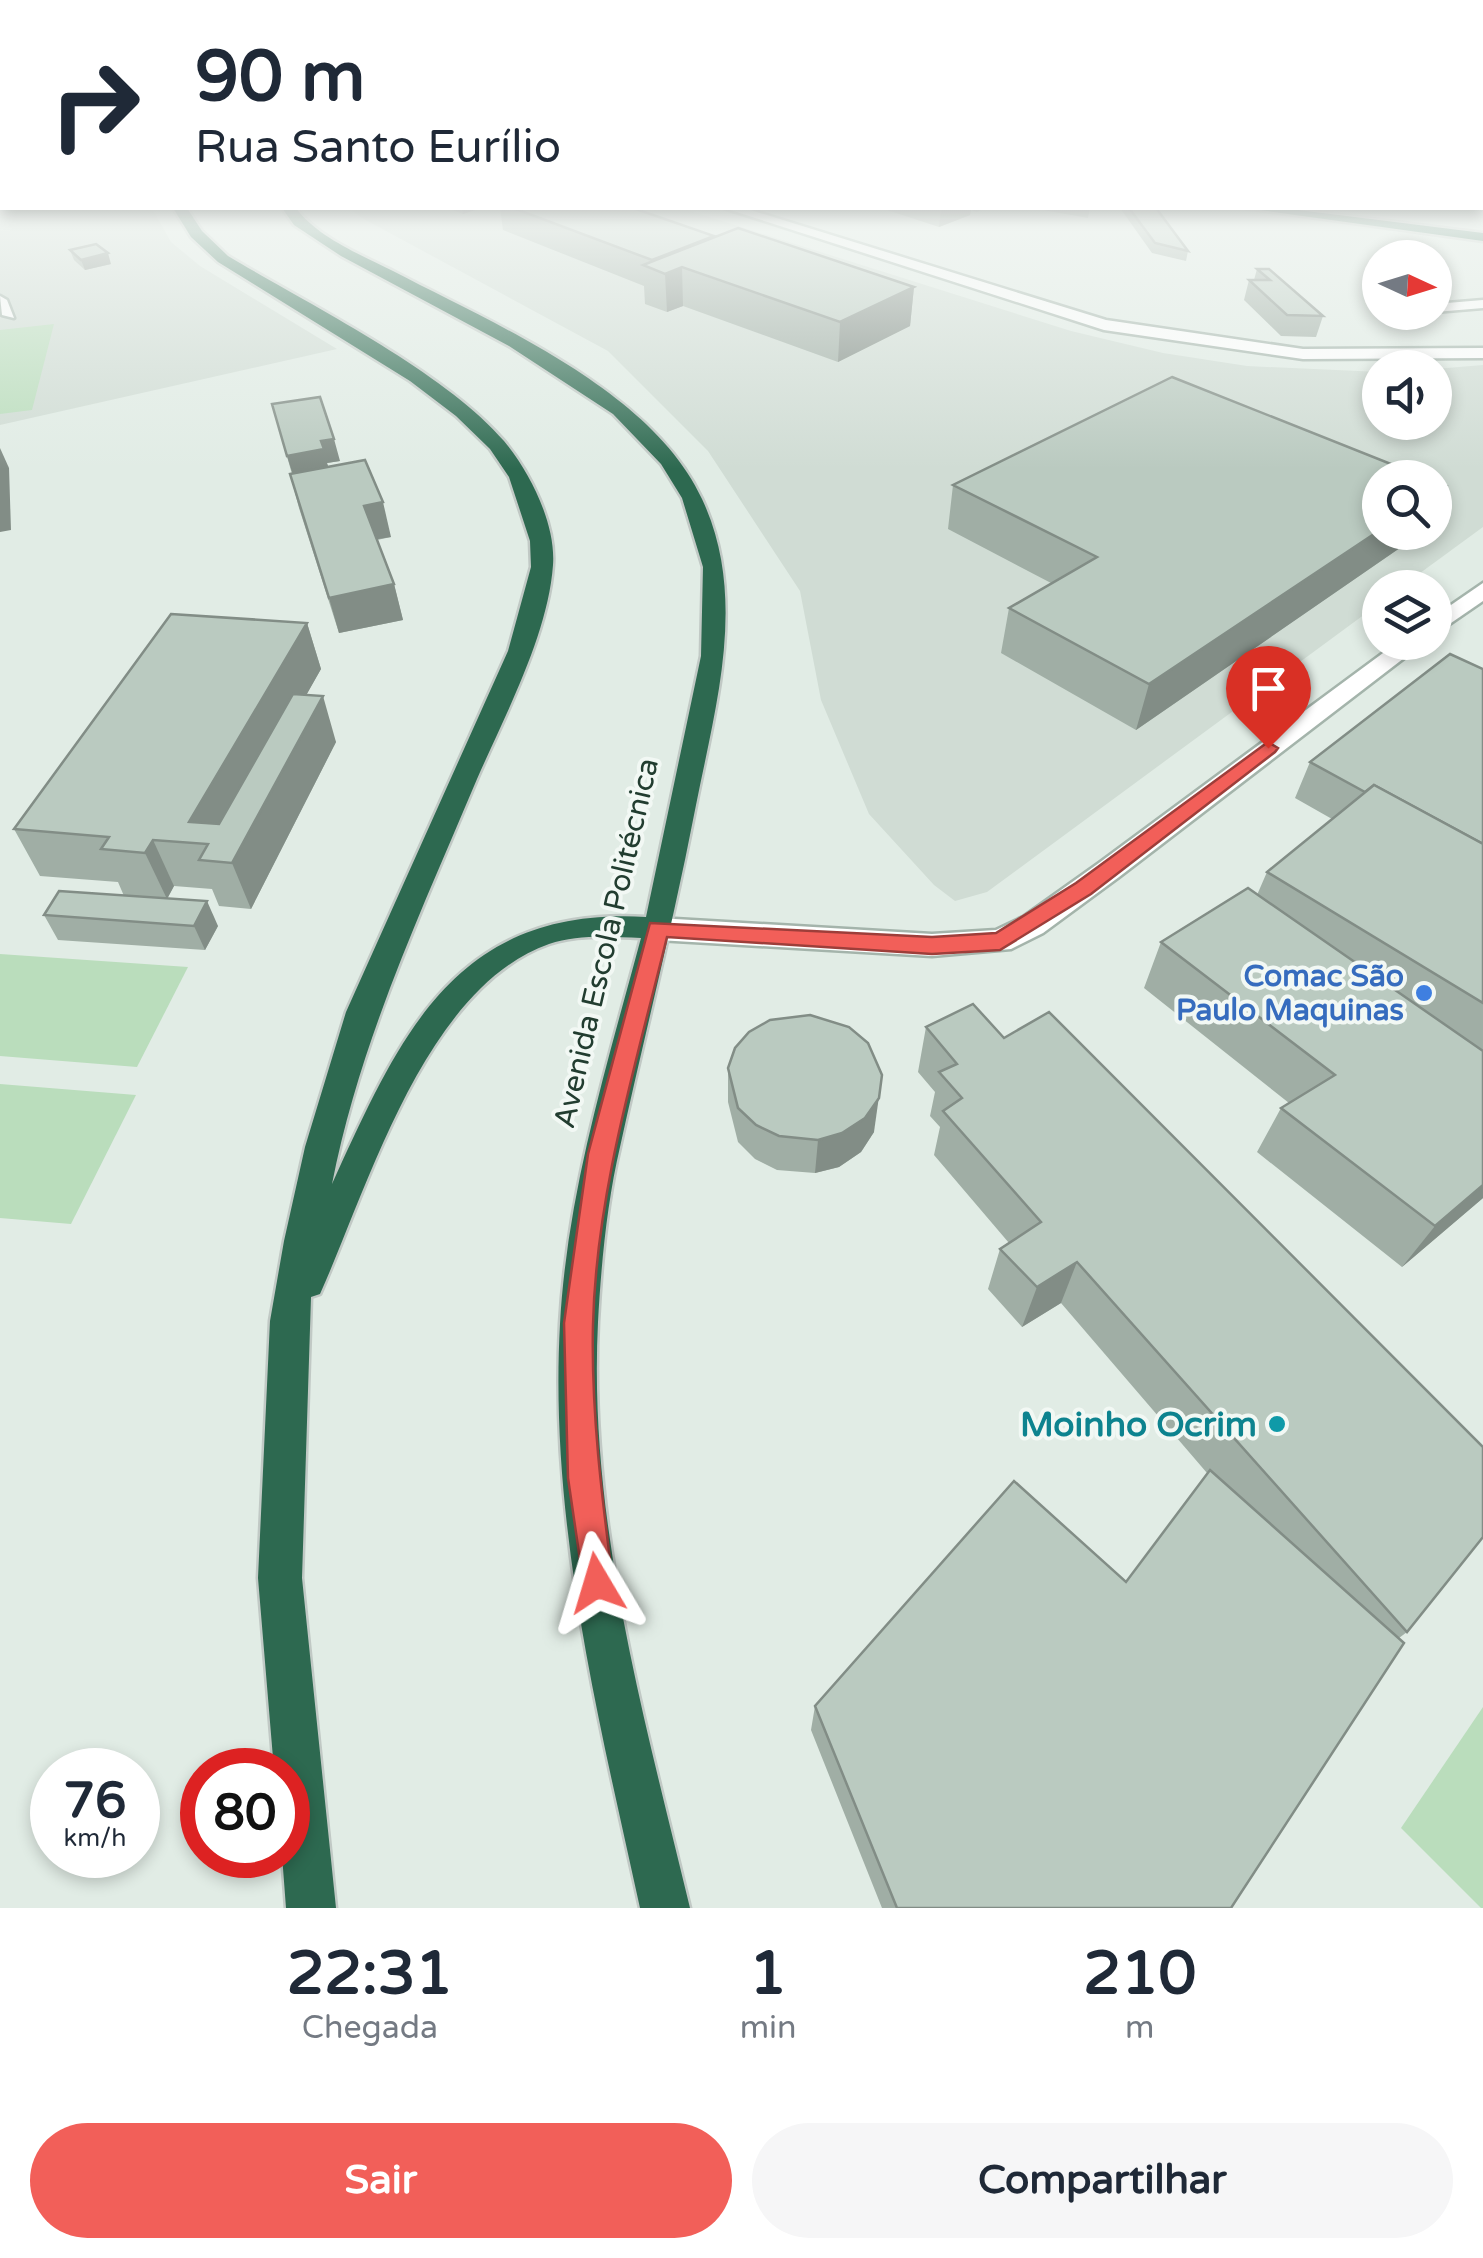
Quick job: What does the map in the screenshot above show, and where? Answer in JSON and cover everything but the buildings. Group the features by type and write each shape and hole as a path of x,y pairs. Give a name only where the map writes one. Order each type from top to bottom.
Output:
{"highway":[{"path":"276,291 416,377 464,412 497,445 520,477 541,541 542,567 520,650 362,1012 322,1148 289,1321 280,1578 311,1908"},
{"name":"Avenida Escola Politécnica","path":"418,291 515,342 620,410 669,461 692,498 710,548 717,608 713,656 658,929 601,1154 579,1323 583,1478 606,1652 665,1908"},
{"path":"289,1321 371,1138 438,1014 464,986 536,937 621,926 658,929"}],"street":[{"path":"996,291 1104,325 1303,354 1483,353"},
{"path":"1452,614 1483,590"},
{"path":"658,929 932,946 1000,941 1032,925 1109,870 1390,660"}],"lane":[{"path":"0,300 9,315"},
{"path":"1452,307 1483,304"}],"shaded area":[{"path":"0,291 241,291 337,349 0,425"},
{"path":"497,291 944,291 1071,331 1163,353 1247,366 1362,371 1362,440 1452,440 1452,368 1483,365 1483,527 1452,550 1452,460 1362,460 1362,550 1452,550 1424,570 1362,570 1362,616 987,892 955,901 934,885 869,814 821,700 800,591 708,451 608,351"}],"green space":[{"path":"54,324 32,410 0,414 0,330"},
{"path":"0,954 188,967 137,1067 0,1056"},
{"path":"0,1084 136,1095 71,1224 0,1218"},
{"path":"1483,1707 1483,1908 1481,1908 1401,1828"}],"place":[{"name":"Comac São Paulo Maquinas","path":"1424,993"},
{"name":"Moinho Ocrim","path":"1277,1424"}],"route":[{"path":"597,1583 583,1478 579,1323 601,1154 658,929 932,946 1000,941 1032,925 1084,888 1268,748"}]}
